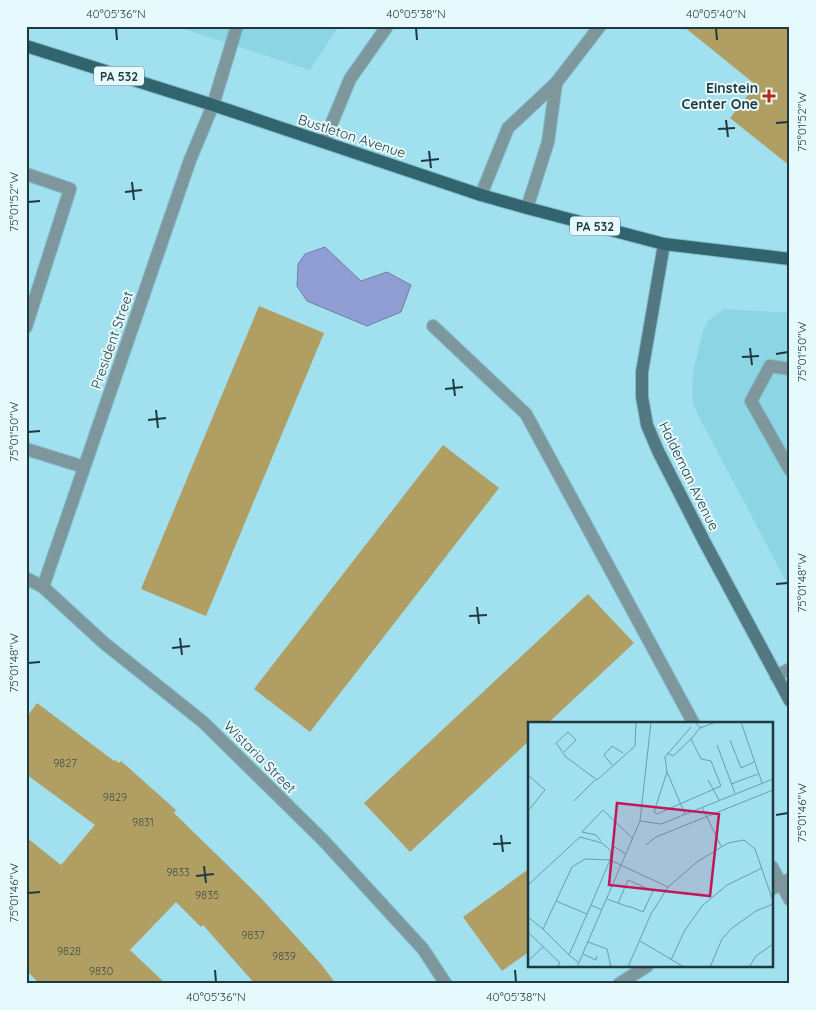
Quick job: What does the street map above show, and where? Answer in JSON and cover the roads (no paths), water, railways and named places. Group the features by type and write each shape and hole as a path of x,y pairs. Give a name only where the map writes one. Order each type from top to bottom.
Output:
{"main road":[{"name":"Bustleton Avenue","path":"26,46 213,105 481,195 527,208 664,244 790,259"},
{"name":"Haldeman Avenue","path":"664,244 642,372 642,397 647,425 658,451 704,541 790,701"}],"street":[{"name":"President Street","path":"43,587 190,160 213,105 237,26"},
{"path":"324,142 350,79 386,28 384,26"},
{"path":"481,195 508,128 556,83 600,26"},
{"path":"527,208 548,142 556,83"},
{"path":"26,174 70,189 26,327"},
{"path":"433,326 526,414 693,722"},
{"path":"790,369 770,366 751,401 790,470"},
{"path":"26,449 84,467"},
{"name":"Wistaria Street","path":"26,578 43,587 104,643 210,728 323,840 423,949 446,984"},
{"path":"776,676 790,669"},
{"path":"774,871 790,900"},
{"path":"619,984 644,968"}],"place":[{"name":"Einstein Center One","path":"769,96"}]}
